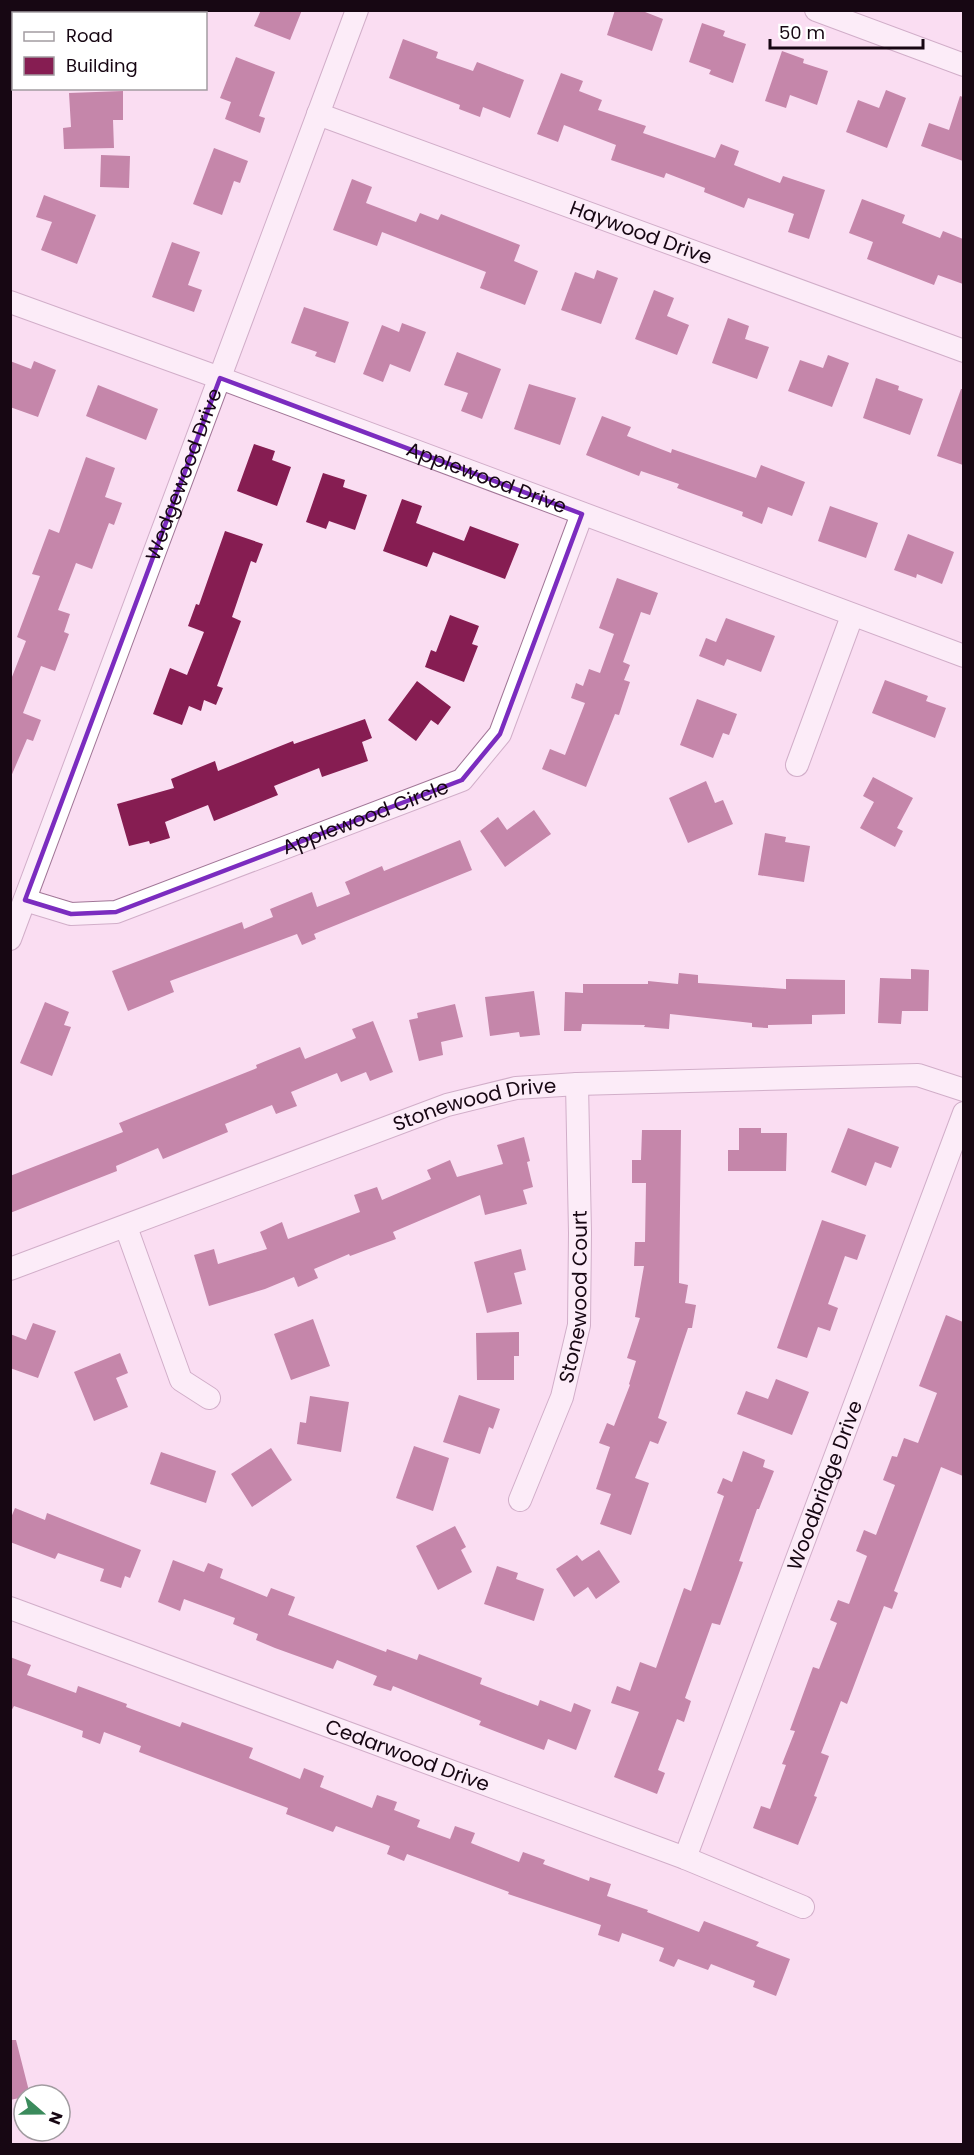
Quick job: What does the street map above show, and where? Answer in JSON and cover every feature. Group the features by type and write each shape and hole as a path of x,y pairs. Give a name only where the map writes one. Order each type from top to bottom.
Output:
{"street":[{"name":"Wedgewood Drive","path":"10,939 357,10"},
{"path":"816,10 963,65"},
{"name":"Haywood Drive","path":"318,114 963,351"},
{"name":"Applewood Drive","path":"10,302 220,378 963,656"},
{"name":"Applewood Circle","path":"25,900 71,914 116,912 462,780 500,734 582,514"},
{"path":"797,765 852,616"},
{"name":"Stonewood Drive","path":"10,1269 447,1105 516,1088 577,1084 918,1075 963,1090"},
{"name":"Stonewood Court","path":"520,1500 562,1397 579,1325 577,1084"},
{"name":"Woodbridge Drive","path":"685,1858 963,1113"},
{"path":"126,1227 182,1380 209,1398"},
{"name":"Cedarwood Drive","path":"10,1608 685,1858 803,1907"}],"highlighted area":[{"path":"220,378 582,514 500,734 462,780 116,912 71,914 25,900"}],"building":[{"path":"261,10 302,10 290,40 254,26"},
{"path":"615,10 640,10 663,19 652,51 607,35"},
{"path":"702,23 725,31 723,36 746,44 733,83 709,74 711,70 689,62"},
{"path":"403,39 438,52 436,58 473,71 477,62 524,80 510,118 483,107 480,117 459,109 460,105 389,78"},
{"path":"782,51 804,59 803,63 828,71 817,105 790,95 786,108 765,101"},
{"path":"236,57 275,72 259,116 265,118 260,133 225,119 231,102 220,98"},
{"path":"561,73 583,81 579,91 602,100 598,110 646,126 643,133 715,158 721,144 739,151 734,165 780,183 783,176 825,190 809,239 788,232 794,214 748,198 744,208 704,192 705,188 666,173 664,178 611,160 616,145 564,125 558,142 537,134"},
{"path":"886,90 906,98 887,148 846,132 858,100 879,108"},
{"path":"123,91 123,120 113,120 114,148 64,149 63,128 71,127 69,93"},
{"path":"960,96 963,97 963,161 921,146 929,123 949,130"},
{"path":"214,148 248,161 240,183 234,181 222,215 193,204"},
{"path":"101,155 130,156 129,188 100,187"},
{"path":"352,179 372,187 366,203 416,222 420,213 438,220 441,214 520,245 514,261 538,271 525,305 480,288 486,272 382,232 377,246 333,230"},
{"path":"44,195 96,215 77,264 41,250 52,222 36,217"},
{"path":"862,199 905,215 902,223 940,238 943,231 963,239 963,284 938,275 934,285 867,259 873,242 849,233"},
{"path":"172,242 200,252 188,285 202,290 194,312 152,297"},
{"path":"597,270 618,278 601,324 561,310 575,272 594,279"},
{"path":"654,290 674,298 667,316 689,325 677,355 635,339"},
{"path":"304,307 349,322 335,363 315,356 317,352 291,343"},
{"path":"728,318 749,326 745,339 769,347 757,379 712,363"},
{"path":"402,323 426,332 410,372 390,364 383,382 363,374 382,325 399,332"},
{"path":"457,352 501,369 482,419 461,411 468,393 444,385"},
{"path":"828,355 849,363 832,407 788,391 800,360 823,368"},
{"path":"10,361 31,369 34,361 56,370 38,417 10,407"},
{"path":"876,378 899,386 898,390 923,399 910,435 863,418"},
{"path":"529,384 576,398 560,445 514,429"},
{"path":"98,385 158,409 146,440 86,416"},
{"path":"961,389 963,389 963,465 937,456"},
{"path":"602,416 631,427 627,436 671,453 672,449 756,478 761,465 805,482 792,516 768,507 762,524 742,516 743,512 677,488 679,484 641,471 639,476 586,455"},
{"path":"254,444 275,451 272,460 291,467 277,506 237,491"},
{"path":"86,457 115,468 105,497 122,503 114,525 109,523 92,569 76,563 58,610 70,614 64,632 69,634 55,671 41,666 23,713 41,720 33,741 27,739 10,779 10,682 26,641 17,637 40,576 32,574 49,529 59,533"},
{"path":"323,473 345,480 343,487 367,495 355,530 329,521 326,529 306,522"},
{"path":"402,499 422,506 416,523 464,541 470,526 519,544 505,579 433,552 427,567 383,551"},
{"path":"830,506 878,523 866,558 818,541"},
{"path":"225,531 263,544 256,563 251,561 232,617 241,621 217,686 223,688 216,705 204,700 201,711 189,706 182,725 153,714 170,668 187,675 204,632 188,626 196,604 199,605"},
{"path":"908,534 954,552 942,584 917,574 916,578 894,570"},
{"path":"617,578 658,593 650,615 641,612 623,662 630,665 624,680 630,682 619,715 615,714 586,787 542,769 550,749 565,755 585,703 571,698 576,683 583,686 589,669 600,673 614,634 599,628"},
{"path":"450,615 479,626 472,644 478,646 464,682 425,667 431,650 436,652"},
{"path":"726,618 775,636 761,672 727,659 724,666 699,656 706,638 716,642"},
{"path":"885,680 928,696 926,701 946,708 935,738 872,713"},
{"path":"417,681 451,707 438,725 431,720 416,741 388,720"},
{"path":"697,699 737,714 729,735 723,733 713,758 680,745"},
{"path":"365,719 372,738 362,742 368,761 322,777 319,768 274,786 278,795 214,821 208,805 165,822 170,838 150,844 149,841 129,846 117,804 174,788 171,779 215,761 218,771 293,741 294,744"},
{"path":"873,777 913,798 897,828 903,831 895,847 860,828 874,802 863,796"},
{"path":"706,781 715,803 723,800 733,824 688,843 669,798"},
{"path":"534,810 551,834 505,867 480,831 498,817 507,830"},
{"path":"765,833 786,837 785,842 810,846 804,882 758,875"},
{"path":"460,840 472,870 314,934 316,939 302,945 297,934 170,981 174,992 128,1011 112,971 242,922 244,929 273,917 270,909 312,892 317,907 350,894 345,882 382,866 384,871"},
{"path":"911,969 929,970 928,1011 902,1011 901,1024 878,1023 880,978 911,979"},
{"path":"679,973 698,975 698,983 786,989 786,979 845,980 845,1014 812,1015 812,1024 768,1025 768,1028 752,1027 752,1023 670,1014 669,1029 644,1027 645,1025 582,1024 581,1031 564,1031 565,992 583,993 583,984 648,984 648,981 678,984"},
{"path":"534,991 540,1035 520,1037 519,1032 490,1036 485,997"},
{"path":"45,1002 69,1012 64,1025 71,1027 52,1076 20,1063"},
{"path":"455,1004 463,1037 441,1042 443,1055 419,1061 409,1020 418,1018 417,1013"},
{"path":"373,1021 393,1072 370,1081 366,1072 341,1082 337,1073 291,1092 297,1106 276,1114 272,1105 225,1124 228,1132 163,1159 158,1148 116,1166 117,1171 10,1213 10,1176 123,1132 119,1123 257,1068 256,1065 300,1047 305,1059 356,1038 352,1029"},
{"path":"739,1128 761,1128 761,1133 787,1133 786,1171 728,1171 728,1150 739,1150"},
{"path":"848,1128 899,1147 891,1168 875,1162 866,1186 831,1172"},
{"path":"642,1130 681,1130 679,1283 688,1285 685,1303 696,1305 692,1328 688,1328 658,1418 667,1422 658,1444 650,1441 635,1478 649,1483 631,1535 600,1524 611,1494 596,1489 610,1447 599,1443 607,1423 614,1426 630,1385 636,1361 627,1358 640,1318 635,1317 644,1266 634,1266 635,1242 645,1242 646,1183 632,1183 632,1160 641,1160"},
{"path":"524,1137 533,1187 523,1190 527,1204 485,1215 480,1195 393,1232 396,1239 350,1256 349,1254 314,1269 318,1278 298,1287 294,1277 265,1289 209,1306 194,1255 214,1249 218,1264 267,1249 260,1232 282,1222 288,1239 360,1212 354,1195 377,1187 382,1200 431,1179 427,1170 450,1160 457,1177 503,1164 497,1145"},
{"path":"822,1220 866,1235 857,1260 845,1256 828,1304 838,1308 830,1331 818,1327 807,1358 777,1348"},
{"path":"521,1249 526,1270 514,1273 522,1304 487,1313 474,1262"},
{"path":"946,1315 963,1322 963,1476 941,1467 894,1591 898,1593 892,1609 884,1606 847,1704 841,1701 821,1753 829,1756 814,1796 817,1797 798,1845 753,1828 761,1806 770,1809 786,1765 782,1764 795,1731 790,1730 813,1667 819,1669 837,1623 830,1620 838,1600 849,1604 867,1556 856,1551 864,1530 876,1535 895,1485 883,1480 892,1456 897,1457 904,1438 918,1443 937,1393 919,1386"},
{"path":"313,1319 330,1366 291,1380 274,1334"},
{"path":"33,1323 56,1331 38,1378 10,1368 10,1334 26,1340"},
{"path":"519,1332 519,1356 514,1356 514,1380 477,1380 476,1333"},
{"path":"120,1353 128,1373 116,1378 128,1407 94,1421 74,1372"},
{"path":"776,1379 809,1392 792,1435 737,1414 746,1391 768,1399"},
{"path":"459,1395 500,1409 493,1429 489,1427 480,1454 443,1442"},
{"path":"310,1396 349,1402 341,1452 297,1444 300,1422 306,1423"},
{"path":"414,1446 449,1458 433,1511 396,1498"},
{"path":"271,1448 292,1480 252,1507 231,1474"},
{"path":"743,1451 765,1460 763,1467 774,1471 759,1509 757,1509 739,1561 743,1562 720,1625 712,1623 685,1698 691,1701 684,1722 677,1719 658,1770 665,1773 657,1794 614,1777 639,1712 611,1703 617,1686 630,1691 640,1662 656,1668 684,1588 691,1591 724,1496 717,1493 723,1478 732,1482"},
{"path":"161,1452 216,1471 206,1503 150,1484"},
{"path":"15,1508 45,1520 47,1513 141,1550 130,1578 125,1576 121,1588 100,1581 104,1569 58,1553 55,1559 10,1542 10,1520"},
{"path":"455,1526 466,1547 461,1550 472,1572 438,1590 416,1546"},
{"path":"599,1550 620,1582 596,1599 588,1587 574,1597 556,1569 577,1555 582,1561"},
{"path":"173,1560 204,1572 208,1563 223,1569 220,1578 267,1597 271,1588 295,1597 288,1615 386,1652 387,1649 417,1660 419,1654 482,1678 480,1684 538,1706 540,1700 571,1712 574,1703 591,1710 576,1750 548,1739 544,1750 479,1725 481,1721 393,1686 391,1691 373,1685 377,1676 337,1660 333,1669 275,1648 256,1640 258,1634 233,1624 235,1618 184,1599 180,1611 158,1602"},
{"path":"497,1566 518,1573 516,1579 544,1589 534,1621 484,1604"},
{"path":"10,1657 31,1665 27,1675 76,1693 78,1686 180,1727 182,1722 253,1748 249,1758 300,1779 304,1768 324,1776 320,1787 372,1808 377,1795 397,1802 394,1810 420,1820 417,1827 450,1839 455,1826 475,1833 471,1843 519,1862 523,1852 545,1860 543,1864 589,1881 590,1877 611,1884 607,1896 648,1910 647,1912 699,1932 704,1921 759,1942 756,1946 790,1959 776,1996 753,1987 755,1981 711,1964 708,1970 678,1959 674,1967 659,1961 664,1948 622,1933 619,1942 598,1935 601,1925 508,1894 509,1892 407,1854 404,1861 387,1854 390,1846 336,1826 333,1832 286,1814 288,1808 139,1752 141,1746 104,1732 100,1744 82,1737 83,1731 14,1706 10,1713"},
{"path":"10,2040 16,2040 27,2083 12,2083 12,2100 10,2100"}]}
